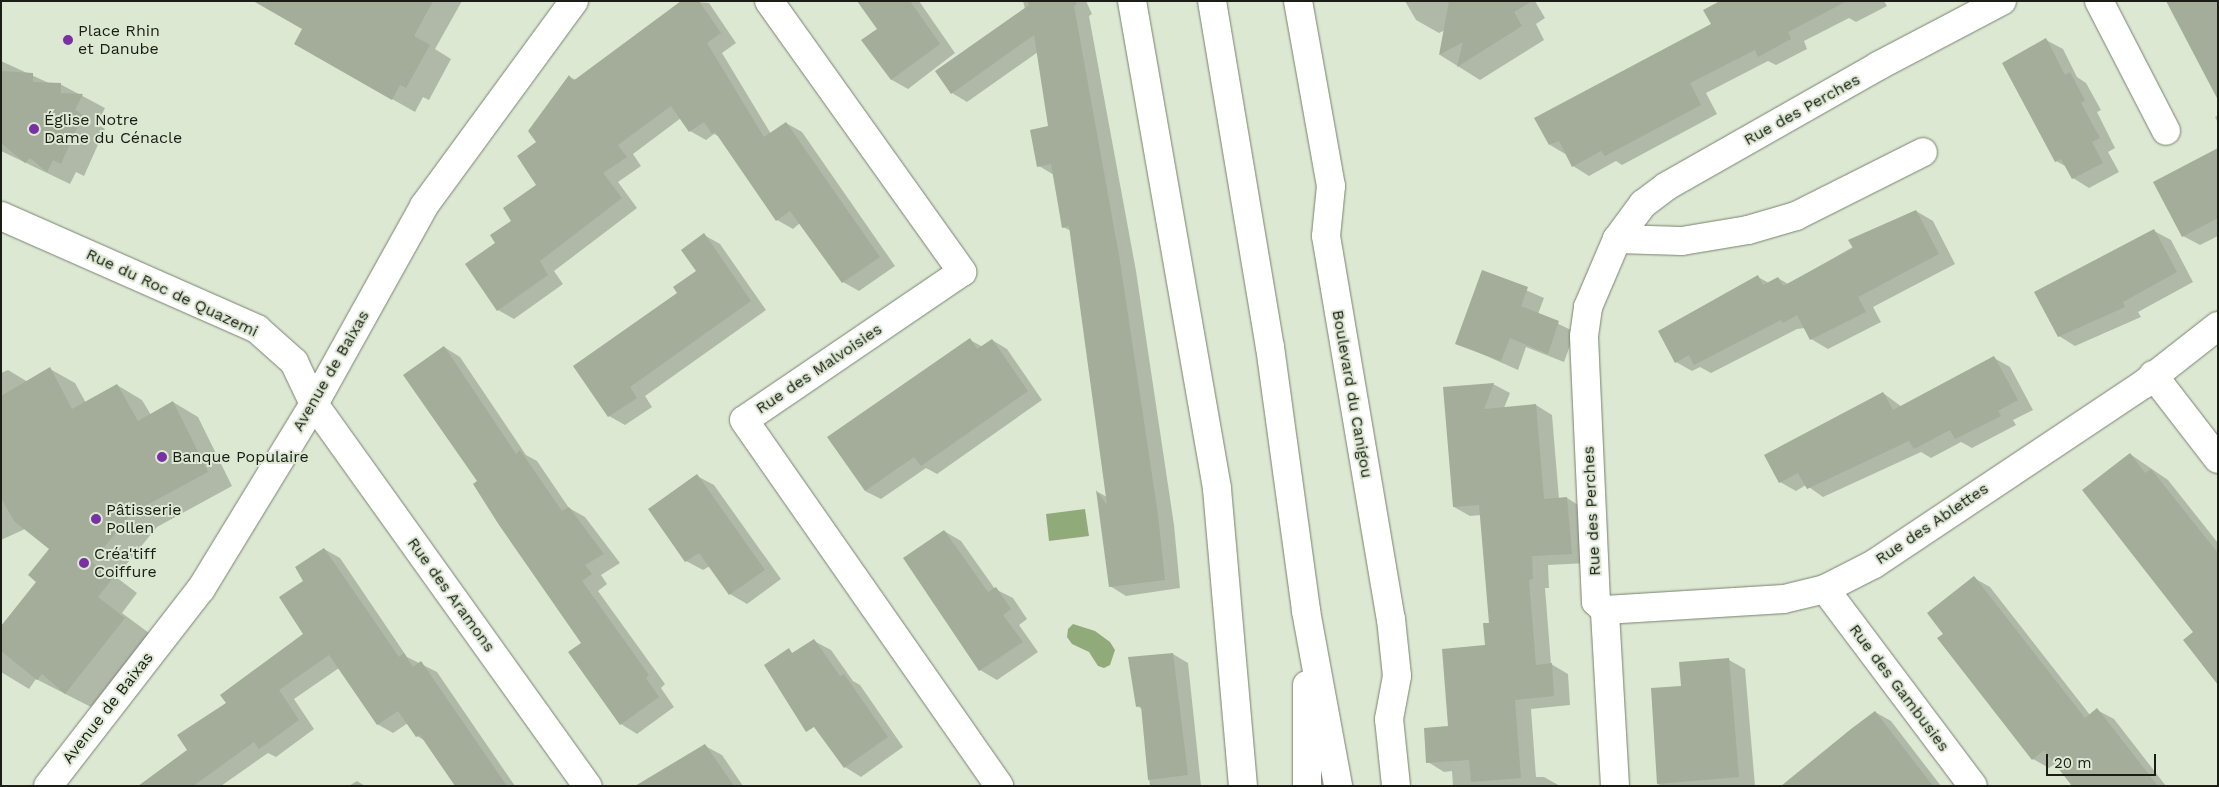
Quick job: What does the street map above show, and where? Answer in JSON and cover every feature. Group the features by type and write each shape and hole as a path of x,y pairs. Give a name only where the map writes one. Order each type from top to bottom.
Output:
{"street":[{"name":"Avenue de Baixas","path":"48,786 201,589 314,404 424,206 574,1"},
{"name":"Rue des Malvoisies","path":"769,1 962,272 744,420 999,786"},
{"path":"1132,1 1217,489 1243,786"},
{"path":"1212,1 1270,347 1306,611 1338,786"},
{"name":"Boulevard du Canigou","path":"1298,1 1331,186 1326,236 1391,619 1397,676 1389,719 1396,786"},
{"name":"Rue des Perches","path":"1615,786 1604,610 1596,602 1584,336 1588,307 1617,239 1643,204 1667,186 1878,66 2002,1"},
{"path":"2099,1 2166,131"},
{"path":"1617,239 1682,241 1748,230 1796,216 1923,152"},
{"name":"Rue du Roc de Quazemi","path":"1,216 257,329 294,362 314,404"},
{"name":"Rue des Ablettes","path":"1604,610 1784,599 1825,590 1874,564 2153,375 2218,326"},
{"path":"2153,375 2218,458"},
{"name":"Rue des Aramons","path":"314,404 587,786"},
{"name":"Rue des Gambusies","path":"1825,590 1974,786"},
{"path":"1306,611 1307,786"}],"shaded area":[{"path":"1085,509 1089,536 1049,541 1046,514"},
{"path":"1073,624 1095,631 1110,642 1115,650 1110,665 1104,668 1098,666 1089,652 1072,644 1067,637 1068,629"}],"building":[{"path":"253,1 433,1 414,36 430,45 406,88 400,85 392,100 294,44 302,29"},
{"path":"681,1 699,1 721,33 707,43 764,137 786,122 880,257 842,283 790,211 776,221 715,132 712,134 704,122 689,132 671,106 618,145 627,157 603,173 622,198 540,261 548,275 497,311 465,264 495,243 490,235 511,221 503,208 536,185 517,156 536,142 528,131 569,75 573,81"},
{"path":"857,1 910,1 940,44 891,80 861,40 877,29"},
{"path":"1028,1 1075,1 1077,4 1074,6 1120,261 1158,515 1165,580 1109,587 1096,490 1107,505 1069,226 1062,228 1051,164 1037,167 1030,130 1048,126 1034,35 951,94 935,71 1029,5"},
{"path":"1449,1 1532,1 1514,12 1522,26 1457,67 1463,42 1439,55"},
{"path":"1720,1 1847,1 1788,32 1791,39 1758,57 1755,50 1690,83 1701,105 1605,156 1601,151 1572,167 1559,141 1549,145 1534,118 1711,24 1703,10"},
{"path":"2166,1 2218,1 2218,100"},
{"path":"2046,38 2065,75 2070,72 2085,100 2081,103 2100,138 2092,142 2103,163 2072,179 2061,159 2055,162 2002,63"},
{"name":"Église Notre Dame du Cénacle","path":"1,71 33,73 33,82 61,83 61,93 83,94 75,110 83,115 61,164 53,160 47,172 30,158 25,163 1,143"},
{"path":"2218,148 2218,218 2182,237 2153,182"},
{"path":"1916,210 1939,254 1858,297 1866,312 1810,340 1797,315 1783,323 1781,320 1694,365 1689,355 1675,363 1658,331 1758,275 1763,285 1778,277 1783,286 1853,248 1848,240"},
{"path":"2154,229 2177,272 2123,302 2125,307 2058,337 2034,292"},
{"path":"704,233 751,301 630,387 637,398 608,417 573,366 677,293 673,287 696,271 681,250"},
{"path":"1482,270 1528,287 1521,306 1559,321 1548,354 1510,338 1501,361 1455,344"},
{"path":"970,338 977,349 992,339 1028,391 921,466 914,457 865,491 827,437"},
{"path":"444,346 516,454 520,450 562,511 569,507 604,554 585,565 592,574 582,581 649,675 646,678 659,697 620,725 568,652 581,643 499,525 473,484 477,481 403,375"},
{"path":"1994,356 2018,400 1998,411 2001,416 1955,439 1950,430 1914,449 1909,441 1807,489 1798,473 1779,483 1764,455 1883,392 1893,410"},
{"path":"50,367 72,409 117,384 138,421 173,401 208,472 132,513 92,562 113,578 98,597 125,618 65,694 42,674 37,680 1,651 1,626 36,582 28,575 49,549 14,521 1,498 1,396"},
{"path":"1494,383 1484,409 1536,404 1544,499 1567,497 1572,554 1532,556 1533,579 1529,580 1536,665 1552,663 1554,696 1515,700 1521,778 1471,782 1469,760 1426,763 1424,728 1448,726 1442,649 1485,645 1483,623 1489,623 1479,505 1453,507 1443,387"},
{"path":"2130,453 2145,473 2151,469 2218,553 2218,685 2183,640 2193,632 2082,490"},
{"path":"697,474 765,570 729,595 699,553 685,562 648,509"},
{"path":"944,530 988,592 996,587 1011,609 1003,615 1023,642 979,671 903,558"},
{"path":"324,548 399,657 404,653 413,667 421,661 507,786 455,786 420,735 416,737 398,711 377,725 329,655 279,690 299,720 259,749 254,742 193,786 138,786 187,750 177,735 226,703 220,695 303,634 279,597 303,581 295,567"},
{"path":"1974,576 2085,718 2097,708 2158,786 2072,786 2044,750 2032,760 1937,638 1943,634 1927,613"},
{"path":"814,639 840,676 844,674 888,737 844,768 814,727 806,732 764,665 789,648 792,653"},
{"path":"1173,653 1188,775 1148,780 1141,706 1136,707 1128,657"},
{"path":"1729,658 1739,777 1657,784 1651,688 1681,686 1679,662"},
{"path":"1875,711 1933,786 1781,786 1851,729"},
{"path":"705,744 734,786 635,786"}],"place":[{"name":"Place Rhin et Danube","path":"68,40"},
{"name":"Église Notre Dame du Cénacle","path":"34,129"},
{"name":"Banque Populaire","path":"162,457"},
{"name":"Pâtisserie Pollen","path":"96,519"},
{"name":"Créa'tiff Coiffure","path":"84,563"}]}
